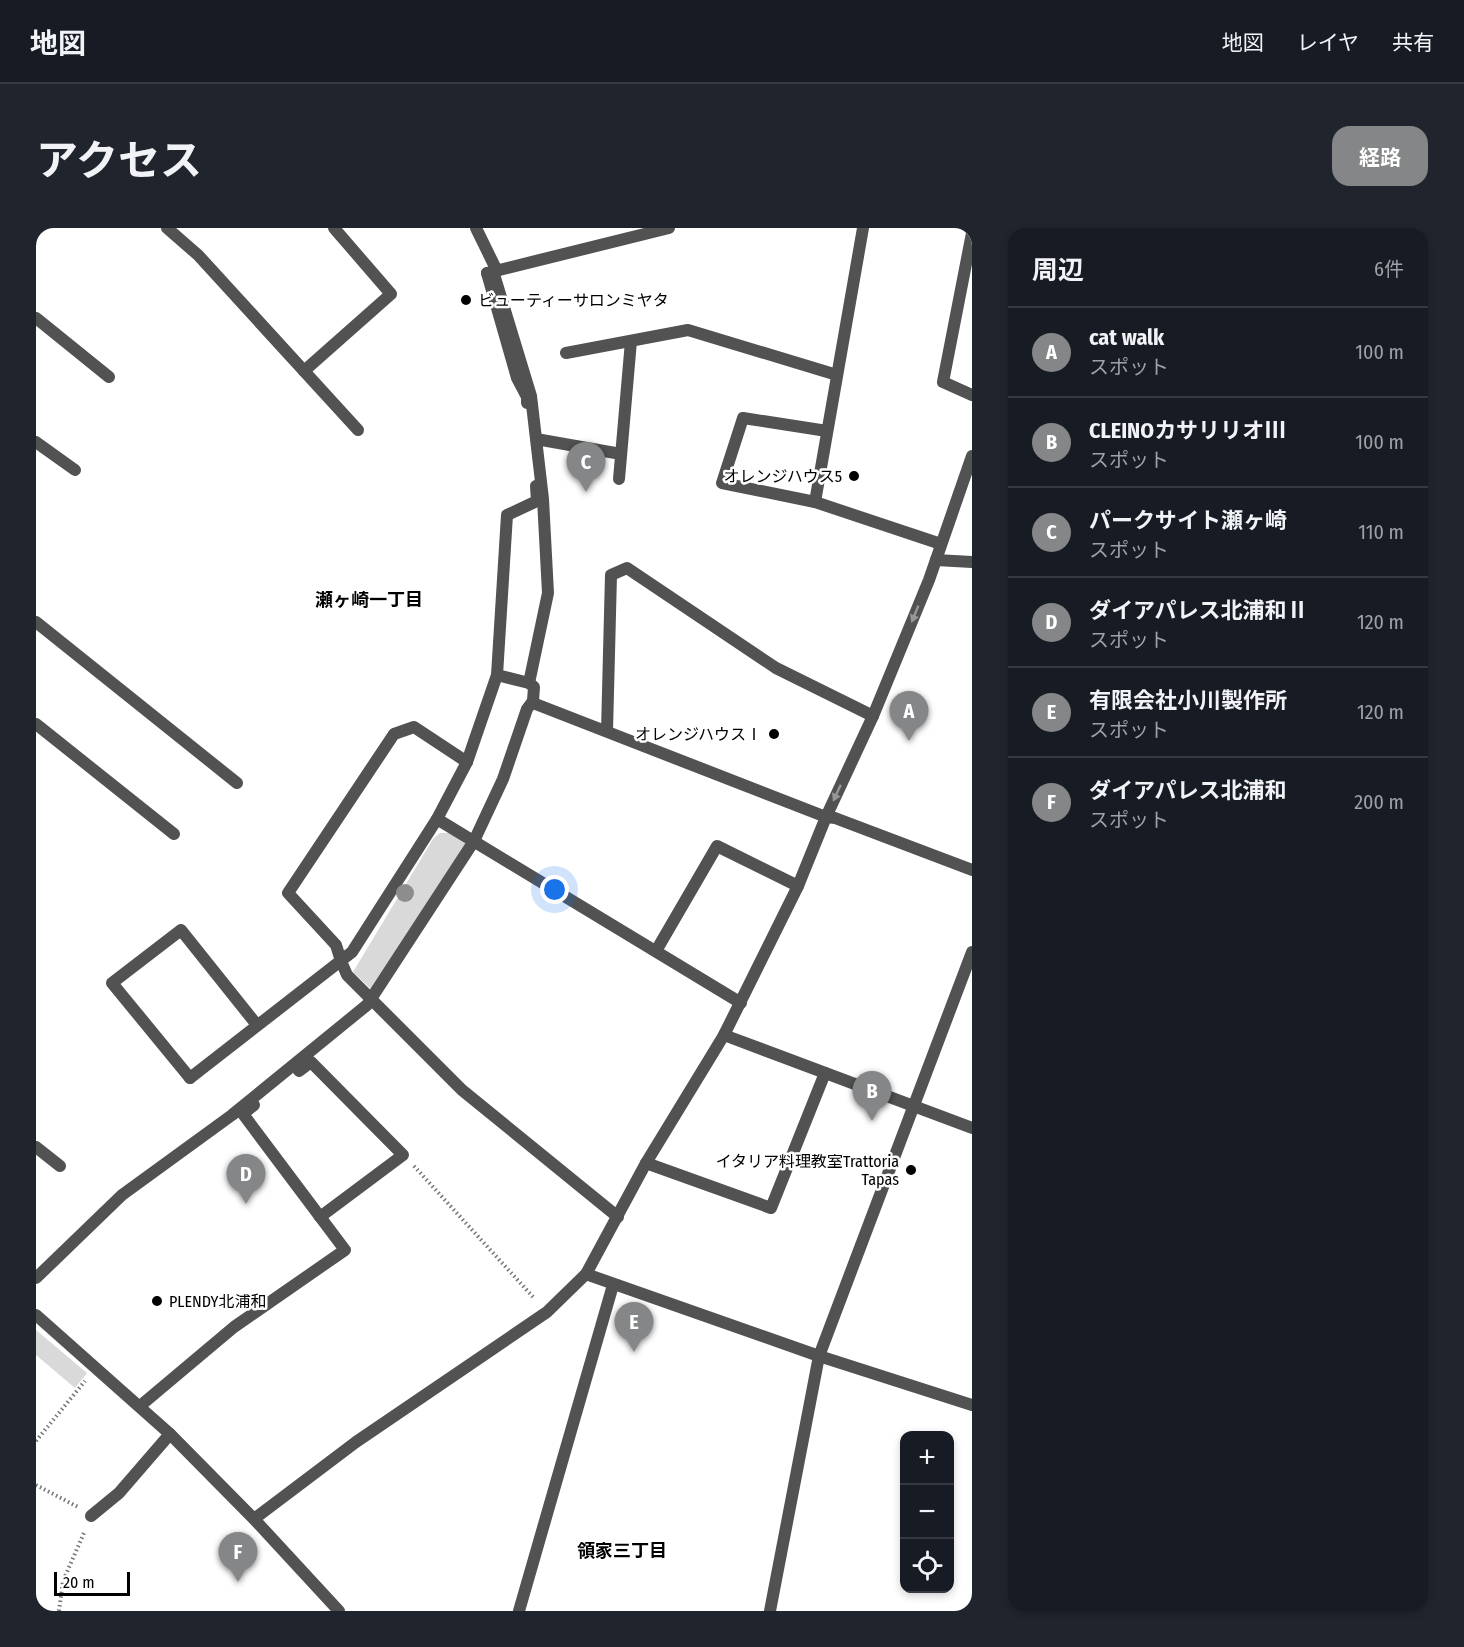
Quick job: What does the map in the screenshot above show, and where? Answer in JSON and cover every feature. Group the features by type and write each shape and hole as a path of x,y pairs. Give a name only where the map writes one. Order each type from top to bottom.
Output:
{"street":[{"path":"167,228 198,255 358,430"},
{"path":"304,371 391,294 334,228"},
{"path":"476,228 531,396 543,499 548,593 529,683"},
{"path":"492,272 626,233 669,228"},
{"path":"815,502 863,228"},
{"path":"972,233 943,382 972,395"},
{"path":"257,1025 181,930 112,983 190,1078 352,952 437,819 467,762 497,675 507,515 537,501 526,397 517,378 492,272"},
{"path":"36,318 109,377"},
{"path":"567,353 688,330 837,375"},
{"path":"619,479 631,341"},
{"path":"827,431 743,417 722,483 815,502 941,544"},
{"path":"536,439 621,454"},
{"path":"36,442 75,470"},
{"path":"254,1519 356,1442 465,1370 547,1312 586,1274 646,1163 724,1035 798,886 826,817 873,716 936,560 972,456"},
{"path":"936,560 972,562"},
{"path":"607,731 611,575 627,568 776,668 873,716"},
{"path":"36,622 237,783"},
{"path":"36,1278 122,1195 257,1095 358,1012 370,999 474,841 503,779 527,709 533,701 534,687 529,683 497,675"},
{"path":"533,701 532,703 826,817 835,818 972,870"},
{"path":"36,724 174,834"},
{"path":"467,762 414,727 393,734 288,893 336,945 347,975 462,1090 618,1217"},
{"path":"437,819 741,1003"},
{"path":"656,951 717,846 798,886"},
{"path":"770,1611 819,1356 972,952"},
{"path":"724,1035 972,1128"},
{"path":"140,1406 234,1327 345,1250 320,1217 243,1114 311,1062 404,1155 320,1217"},
{"path":"646,1163 771,1208 825,1073"},
{"path":"36,1147 60,1166"},
{"path":"586,1274 819,1356 972,1405"},
{"path":"519,1611 613,1285"},
{"path":"36,1315 170,1434 254,1519 327,1606 339,1611"},
{"path":"91,1516 119,1493 170,1434"}],"path":[{"path":"404,1155 547,1312"},
{"path":"36,1441 96,1368"},
{"path":"36,1485 90,1513 91,1516 63,1581 59,1611"}],"shaded area":[{"path":"440,833 452,833 466,844 372,990 353,972 433,839"},
{"path":"36,1330 87,1373 75,1388 36,1355"}],"place":[{"name":"ビューティーサロンミヤタ","path":"466,300"},
{"name":"オレンジハウス5","path":"854,476"},
{"name":"パークサイト瀬ヶ崎","path":"586,492"},
{"name":"オレンジハウスⅠ","path":"774,734"},
{"name":"cat walk","path":"909,741"},
{"name":"CLEINOカサリリオⅢ","path":"872,1121"},
{"name":"イタリア料理教室Trattoria Tapas","path":"911,1170"},
{"name":"ダイアパレス北浦和Ⅱ","path":"246,1204"},
{"name":"PLENDY北浦和","path":"157,1301"},
{"name":"有限会社小川製作所","path":"634,1352"},
{"name":"ダイアパレス北浦和","path":"238,1582"}],"district":[{"name":"瀬ヶ崎一丁目","path":"369,600"},
{"name":"領家三丁目","path":"622,1551"}]}
